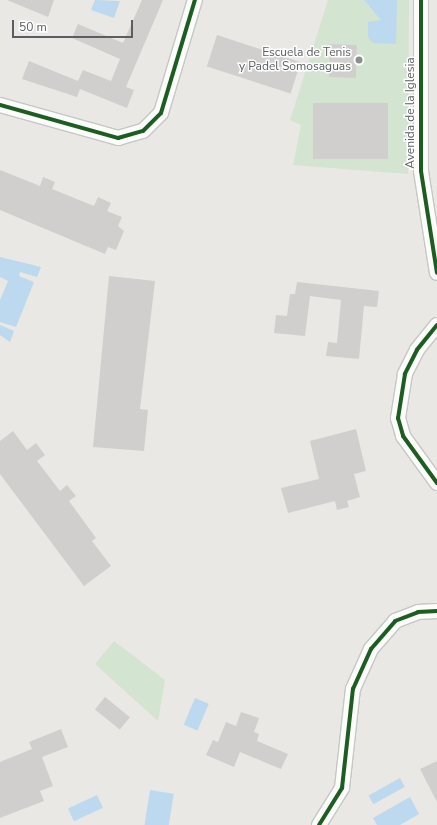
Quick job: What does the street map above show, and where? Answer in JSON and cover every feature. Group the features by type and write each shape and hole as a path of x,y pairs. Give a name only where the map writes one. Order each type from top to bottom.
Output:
{"street":[{"path":"0,104 118,138 143,131 161,113 195,0"},
{"name":"Avenida de la Iglesia","path":"421,0 421,171 437,273"},
{"path":"437,325 417,350 405,374 398,418 403,436 437,483"},
{"path":"319,825 342,788 353,689 371,649 395,621 418,612 437,611"}],"green space":[{"name":"Escuela de Tenis y Padel Somosaguas","path":"328,0 409,0 408,174 293,165 301,125 290,120"},
{"path":"114,641 165,680 158,721 95,664"}],"water":[{"path":"95,0 120,1 114,18 91,10"},
{"path":"364,0 397,0 396,44 373,43 368,37 368,22 381,20"},
{"path":"0,257 41,267 37,277 20,272 19,276 34,282 16,327 0,322 0,300 8,281 0,277"},
{"path":"0,325 14,331 10,342 0,335"},
{"path":"195,698 209,704 197,731 184,725"},
{"path":"400,778 405,787 373,804 369,795"},
{"path":"150,790 174,794 169,825 144,825"},
{"path":"97,795 103,808 74,821 68,809"},
{"path":"410,797 419,814 400,825 377,825 373,818"}],"building":[{"path":"7,0 54,0 48,17"},
{"path":"142,0 163,0 126,87 134,90 127,108 80,89 77,97 22,79 29,61 78,81 83,70 111,81 120,59 72,38 78,24 123,43"},
{"path":"217,35 301,62 290,94 207,66"},
{"path":"330,44 357,45 356,78 329,77"},
{"path":"313,103 388,103 388,159 313,159"},
{"path":"0,170 40,186 43,177 55,182 52,189 94,206 98,197 111,203 107,211 122,217 118,226 124,231 116,250 108,247 105,254 0,210"},
{"path":"109,276 155,281 140,409 148,410 144,451 93,447"},
{"path":"297,282 379,291 377,307 364,306 359,359 326,356 328,342 337,343 341,300 310,296 305,336 274,333 276,315 287,316 290,294 295,294"},
{"path":"356,429 366,471 354,474 360,497 347,501 349,507 337,510 335,501 288,513 281,488 319,479 310,441"},
{"path":"13,431 27,450 36,443 45,455 37,461 60,491 67,485 76,496 69,501 96,538 92,541 111,566 84,586 0,474 0,441"},
{"path":"105,697 130,717 120,730 95,709"},
{"path":"241,712 259,718 254,732 259,734 257,741 288,754 281,769 240,752 234,767 206,755 213,740 218,742 226,722 236,726"},
{"path":"61,729 68,747 42,757 53,786 40,791 44,801 0,818 0,762 32,749 29,742"},
{"path":"437,761 437,802 420,769"}],"cycle path":[{"path":"0,105 118,138 143,131 161,113 195,0"},
{"path":"421,0 421,171 437,273"},
{"path":"437,325 417,350 405,374 398,418 403,436 437,483"},
{"path":"319,825 342,788 353,689 371,649 395,621 418,612 437,611"}],"place":[{"name":"Escuela de Tenis y Padel Somosaguas","path":"359,60"}]}
